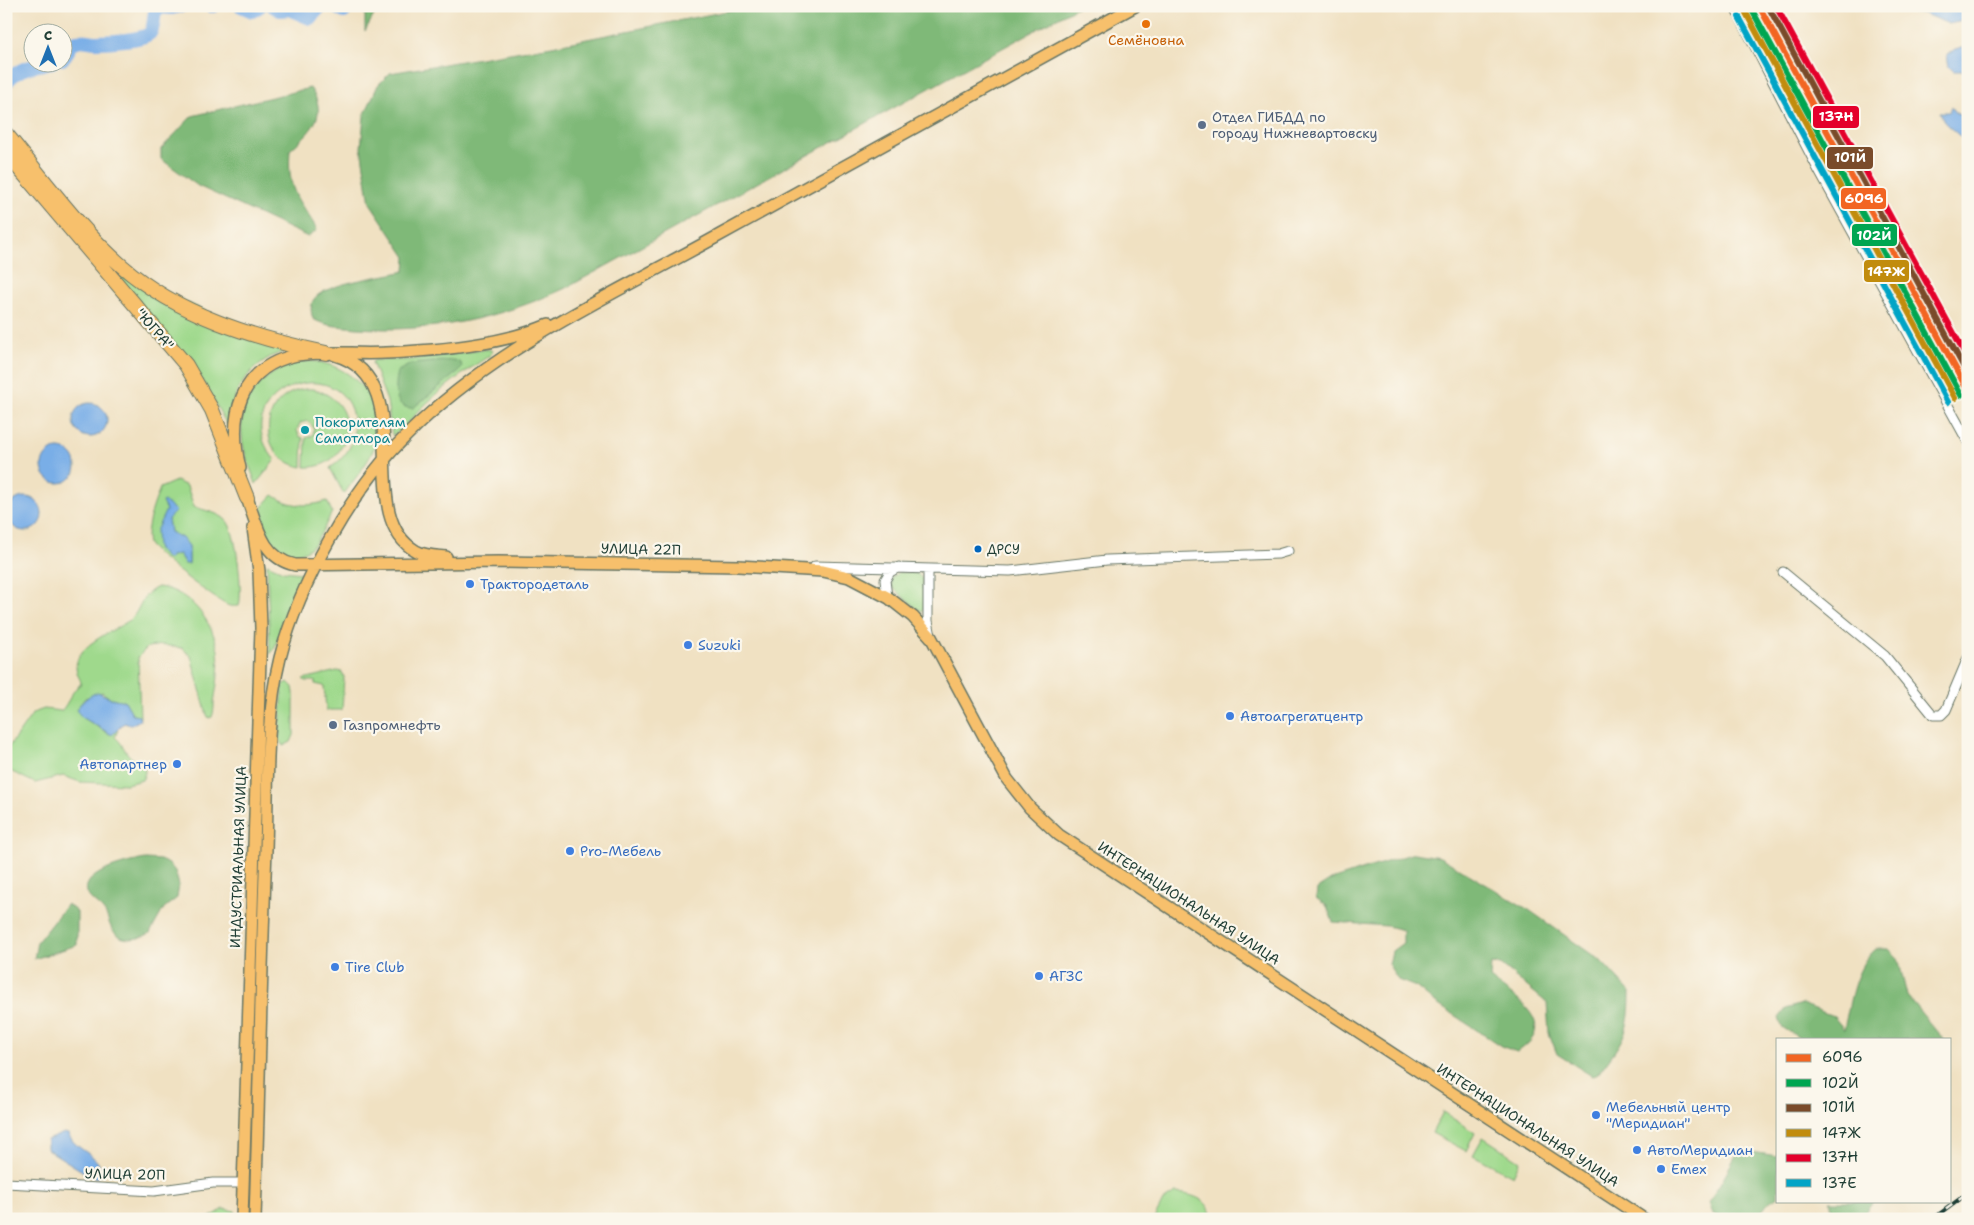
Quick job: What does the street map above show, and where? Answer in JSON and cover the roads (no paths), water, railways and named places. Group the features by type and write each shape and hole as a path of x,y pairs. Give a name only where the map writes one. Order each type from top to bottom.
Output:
{"highway":[{"name":"\"ЮГРА\"","path":"6,134 108,252 148,286 212,320 268,339 326,353"},
{"name":"\"ЮГРА\"","path":"6,153 186,365 212,410 247,498"}],"main road":[{"path":"247,498 234,436 235,419 241,400 250,383 264,370 280,361 298,355 418,351 483,343 546,326 593,304 1135,6"},
{"name":"ИНДУСТРИАЛЬНАЯ УЛИЦА","path":"255,1219 263,926 273,697 285,641 317,565 350,508 385,458 411,431 460,388 494,364 593,304"},
{"name":"УЛИЦА 22П","path":"326,353 352,363 372,386 382,417 388,510 395,527 406,543 423,554 498,562"},
{"name":"ИНДУСТРИАЛЬНАЯ УЛИЦА","path":"242,1219 261,628 259,570 247,498"},
{"name":"УЛИЦА 22П","path":"247,498 269,552 287,563 317,565 498,562 783,567"},
{"name":"ИНТЕРНАЦИОНАЛЬНАЯ УЛИЦА","path":"783,567 837,573 863,583 887,597 910,615 931,637 1007,779 1030,808 1059,835 1644,1219"}],"street":[{"path":"1734,6 1818,169 1968,442"},
{"path":"783,567 851,566 1010,571 1108,560 1278,554 1288,551"},
{"path":"887,597 885,580 890,572 899,567"},
{"path":"928,569 928,611 931,637"},
{"path":"1783,572 1885,656 1933,715 1941,715 1946,710 1968,658"},
{"path":"910,615 922,617 928,611"},
{"name":"УЛИЦА 20П","path":"6,1183 154,1191 212,1183 243,1183"}],"water":[{"path":"1910,6 1967,6 1968,14 1963,21 1949,24 1922,13 1910,12"},
{"path":"1968,43 1968,71 1954,71 1949,67 1947,55 1955,49 1966,46"},
{"path":"1952,107 1957,114 1968,117 1968,146 1945,123 1940,112 1949,112"},
{"path":"90,403 97,404 102,408 106,413 106,427 102,432 97,436 90,437 83,436 78,432 74,427 73,420 74,413 78,408 83,404"},
{"path":"59,449 66,450 71,454 75,459 75,473 71,478 66,482 59,483 52,482 47,478 43,473 42,466 43,459 47,454 52,450"},
{"path":"25,497 32,498 37,502 41,507 41,521 37,526 32,530 25,531 18,530 13,526 9,521 8,514 9,507 13,502 18,498"},
{"path":"164,501 176,511 168,519 170,532 182,538 189,546 189,564 185,564 179,554 171,556 169,559 166,558 157,548 156,531 166,510 162,502"},
{"path":"98,692 110,698 125,701 133,715 139,716 140,720 131,725 124,723 112,735 82,717 76,710 86,699"},
{"path":"64,1133 68,1134 77,1145 94,1158 101,1169 101,1176 97,1178 90,1176 47,1149 47,1140"}],"waterway":[{"path":"72,44 84,40 96,42 116,41 146,35 152,30 157,7 172,8 181,6"},
{"path":"241,6 252,11 260,6"},
{"path":"273,6 280,10 289,9 310,18 321,6"},
{"path":"334,6 344,12 348,6"},
{"path":"6,83 22,70"}],"railway":[{"path":"1933,1219 1968,1193"}],"place":[{"name":"Семёновна","path":"1146,24"},
{"name":"Отдел ГИБДД по городу Нижневартовску","path":"1202,125"},
{"name":"Покорителям Самотлора","path":"305,430"},
{"name":"ДРСУ","path":"978,549"},
{"name":"Трактородеталь","path":"470,584"},
{"name":"Suzuki","path":"688,645"},
{"name":"Автоагрегатцентр","path":"1230,716"},
{"name":"Газпромнефть","path":"333,725"},
{"name":"Автопартнер","path":"177,764"},
{"name":"Pro-Мебель","path":"570,851"},
{"name":"Tire Club","path":"335,967"},
{"name":"АГЗС","path":"1039,976"},
{"name":"Мебельный центр \"Меридиан\"","path":"1596,1115"},
{"name":"АвтоМеридиан","path":"1637,1150"},
{"name":"Emex","path":"1661,1169"}]}
